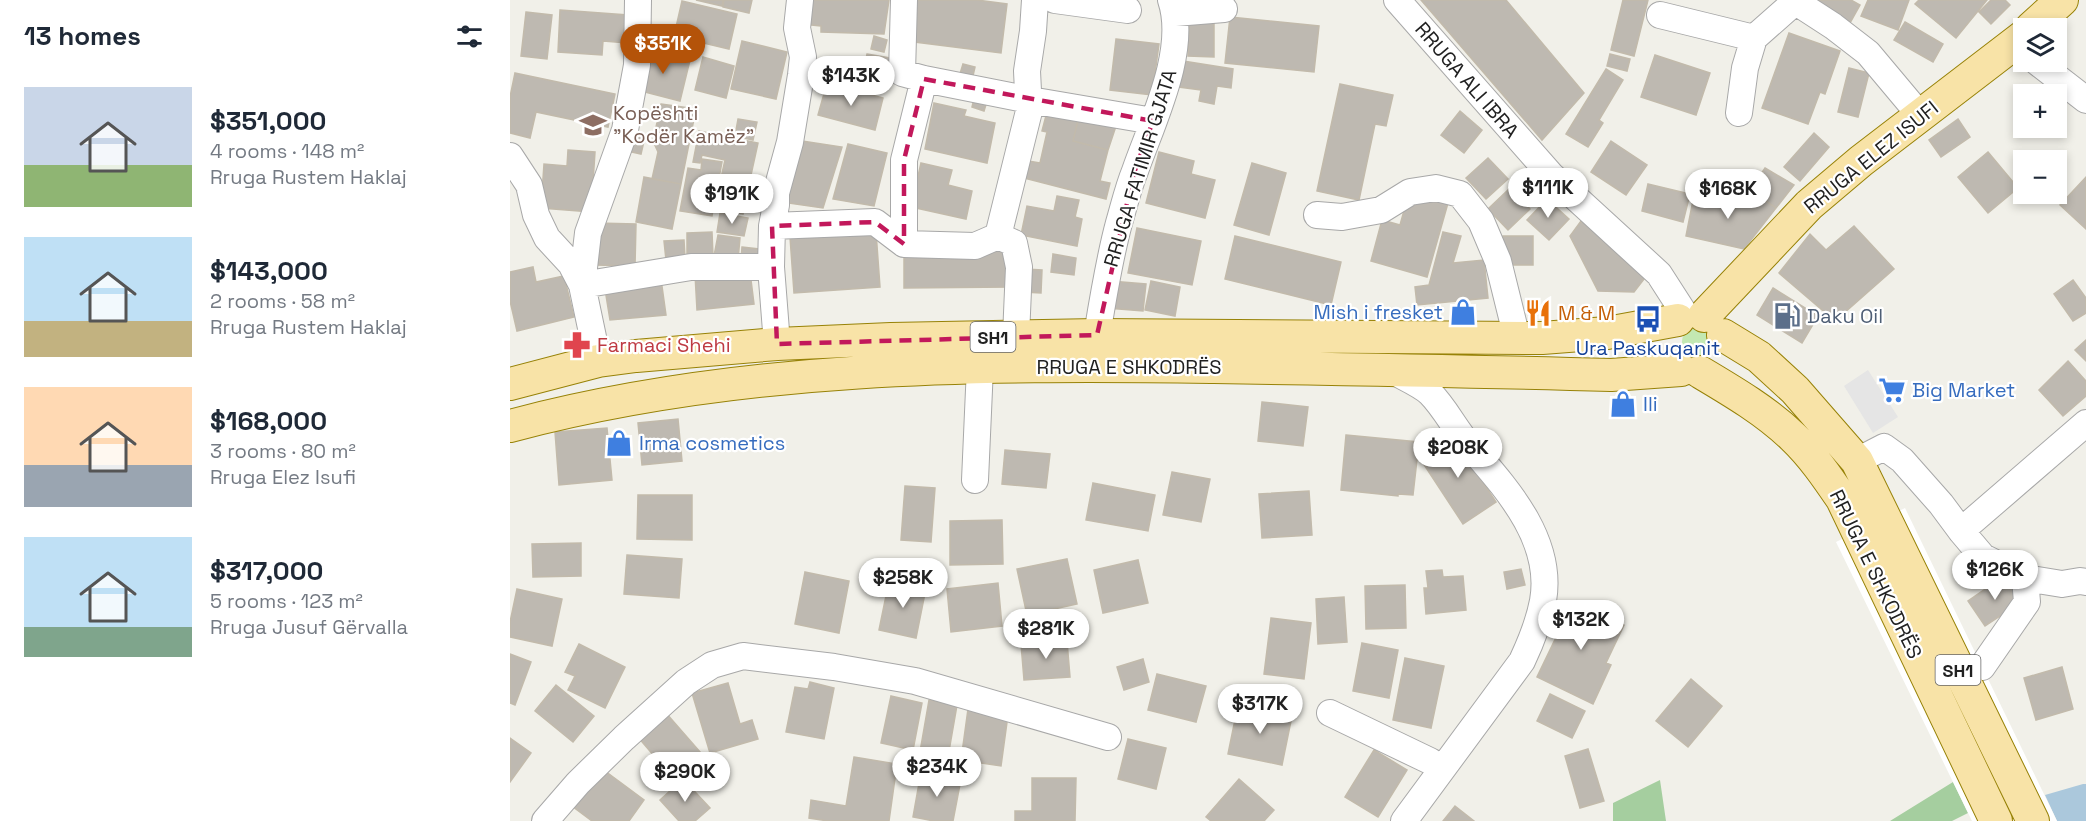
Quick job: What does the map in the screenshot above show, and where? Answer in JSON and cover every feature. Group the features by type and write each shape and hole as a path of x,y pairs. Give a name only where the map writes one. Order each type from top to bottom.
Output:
{"main road":[{"name":"RRUGA ELEZ ISUFI","path":"2047,18 2062,0"},
{"name":"RRUGA ELEZ ISUFI","path":"1698,322 1809,205 1861,160 1920,116 2013,53"},
{"name":"RRUGA E SHKODRËS","path":"510,384 597,361 777,344 1097,335 1516,338 1607,333 1698,322 1760,357 1795,390 1871,447 1871,525 1996,821"},
{"path":"1691,371 1710,369 1722,354 1698,322"},
{"name":"SH1","path":"1691,371 1673,363 1666,345 1667,335 1698,322"},
{"name":"RRUGA E SHKODRËS","path":"510,426 595,405 702,388 858,372 1094,365 1611,375 1691,371 1738,395 1792,436 1836,490 1871,525 2033,821"}],"street":[{"path":"582,285 588,232 625,130 637,65 638,0"},
{"path":"777,344 771,267 772,226 776,193 790,142 801,75 802,57 797,28 800,0"},
{"path":"904,0 902,73 1030,100 1154,121"},
{"path":"998,236 1029,111 1027,71 1034,31 1035,0"},
{"path":"1055,0 1128,9"},
{"name":"RRUGA ALI IBRA","path":"1397,0 1551,175 1659,274 1698,322"},
{"path":"1739,113 1745,68 1754,38 1795,1 1869,53 1920,116"},
{"path":"1173,6 1224,9"},
{"name":"RRUGA FATIMIR GJATA","path":"1097,335 1119,225 1134,173 1154,121 1174,52 1173,6"},
{"path":"1660,15 1754,38"},
{"path":"2056,72 2086,100"},
{"path":"904,244 904,160 924,79"},
{"path":"510,156 529,185 536,215 546,238 571,264 582,285 597,361"},
{"path":"1317,215 1342,217 1381,210 1410,192 1436,188 1460,194 1481,221 1498,261 1516,338"},
{"path":"772,226 875,222 904,244 975,246 998,236 1014,243 1018,267 1016,336"},
{"path":"582,285 691,267 771,267"},
{"path":"975,480 980,367"},
{"path":"1391,370 1430,393 1519,505 1541,557 1544,588 1533,638 1522,661 1404,821"},
{"path":"1450,419 1447,393 1462,371"},
{"path":"1961,531 2086,423"},
{"path":"1871,447 1902,460 1983,557 2025,578 2062,584 2084,580"},
{"path":"1982,667 2026,602 2025,578"},
{"path":"545,821 578,783 686,682 712,665 743,656 834,667 915,681 1108,737"},
{"path":"1330,713 1442,769"}],"highlighted area":[{"path":"924,79 1153,121 1134,173 1097,335 777,344 772,226 875,222 904,244 904,160"}],"green space":[{"path":"1696,328 1706,332 1710,342 1706,352 1696,356 1686,352 1682,342 1686,332"},
{"path":"1660,780 1666,821 1613,821 1613,803"},
{"path":"1953,782 1968,813 1952,821 1890,821"}],"shaded area":[{"path":"1868,370 1898,417 1873,433 1844,386"}],"water":[{"path":"2086,784 2086,821 2057,821 2045,795"}],"pier":[{"path":"1905,508 2057,821 1972,821 1836,542"}],"building":[{"path":"696,0 723,0 722,6"},
{"path":"724,0 752,0 749,13 723,7"},
{"path":"804,0 889,0 884,34 821,32 821,26 802,24"},
{"path":"912,0 977,0 1007,4 1001,53 907,41"},
{"path":"1421,0 1506,0 1584,93 1542,140"},
{"path":"1623,0 1648,0 1634,56 1611,50"},
{"path":"1811,0 1851,0 1860,5 1850,23"},
{"path":"1868,0 1909,0 1898,30 1861,16"},
{"path":"1919,0 1987,0 1956,38 1915,4"},
{"path":"1991,0 2005,0 2010,5 1991,24 1979,12"},
{"path":"682,1 737,14 729,49 674,36"},
{"path":"560,10 628,15 627,43 603,41 602,55 558,52"},
{"path":"526,12 552,15 547,59 521,56"},
{"path":"1189,15 1214,15 1214,57 1188,56"},
{"path":"1230,17 1319,26 1314,72 1225,63"},
{"path":"1905,22 1943,44 1933,62 1894,40"},
{"path":"1789,33 1840,51 1825,94 1820,92 1808,124 1762,108"},
{"path":"874,36 887,40 884,52 871,49"},
{"path":"1116,39 1159,44 1152,95 1110,90"},
{"path":"742,41 787,52 776,99 731,89"},
{"path":"646,49 690,60 680,101 637,90"},
{"path":"867,54 891,58 887,76 863,72"},
{"path":"1610,54 1630,59 1627,71 1607,66"},
{"path":"1655,55 1710,73 1696,115 1641,97"},
{"path":"703,57 734,66 726,98 695,90"},
{"path":"1183,61 1233,69 1231,88 1217,86 1214,104 1199,101 1201,90 1179,87"},
{"path":"963,64 975,67 972,80 959,77"},
{"path":"1849,68 1869,73 1858,117 1838,112"},
{"path":"1606,69 1623,80 1599,120 1603,123 1588,147 1566,134"},
{"path":"515,73 615,94 608,127 536,112 530,138 510,133 510,97"},
{"path":"861,75 874,78 871,91 858,88"},
{"path":"827,83 883,98 875,130 818,115"},
{"path":"1340,84 1393,95 1386,126 1375,124 1359,200 1317,191"},
{"path":"975,95 988,98 984,111 972,107"},
{"path":"934,103 966,110 964,116 995,123 987,163 925,149"},
{"path":"661,104 696,109 681,184 652,179 658,152 653,141"},
{"path":"1048,108 1079,116 1073,141 1108,150 1100,181 1110,183 1106,199 1024,178 1029,161 1040,163 1047,132 1042,131"},
{"path":"1460,111 1482,130 1464,153 1441,135"},
{"path":"1079,116 1117,123 1108,150 1073,141"},
{"path":"738,119 757,122 753,140 735,136"},
{"path":"1958,119 1970,137 1941,157 1929,140"},
{"path":"699,131 758,143 749,184 721,178 725,160 702,155 700,163 693,162"},
{"path":"631,133 645,137 641,154 627,151"},
{"path":"1814,133 1829,147 1800,181 1784,167"},
{"path":"802,141 842,147 823,208 781,202"},
{"path":"1611,141 1647,165 1626,195 1591,172"},
{"path":"848,144 887,153 874,206 833,199"},
{"path":"568,150 595,152 591,212 541,208 544,164 567,166"},
{"path":"1159,152 1194,161 1191,174 1215,180 1205,218 1146,203"},
{"path":"1988,152 2013,182 2013,192 1988,213 1958,177"},
{"path":"1488,158 1508,179 1486,199 1466,178"},
{"path":"702,159 722,162 712,216 680,211 688,168 701,170"},
{"path":"921,163 952,170 948,185 972,191 966,219 911,207"},
{"path":"1252,163 1286,173 1269,235 1234,225"},
{"path":"1765,168 1794,185 1776,208 1750,190"},
{"path":"644,177 681,184 672,229 636,222"},
{"path":"2086,177 2086,229 2060,205 2067,204 2067,197"},
{"path":"1648,184 1690,194 1683,222 1642,211"},
{"path":"721,187 747,192 743,214 717,209"},
{"path":"1510,188 1530,209 1508,230 1488,209"},
{"path":"1750,190 1776,208 1744,249 1686,236 1694,195 1742,203"},
{"path":"1409,193 1448,203 1427,277 1371,261 1382,220 1400,225"},
{"path":"1057,196 1079,200 1075,217 1082,219 1077,246 1021,235 1027,206 1054,211"},
{"path":"1547,199 1569,219 1549,240 1527,220"},
{"path":"720,213 748,218 744,236 717,232"},
{"path":"1581,221 1648,274 1634,292 1598,291 1570,236"},
{"path":"596,223 636,224 635,266 595,265"},
{"path":"1854,226 1894,269 1835,321 1779,273 1810,234 1826,250"},
{"path":"1137,228 1201,241 1192,285 1128,273"},
{"path":"712,232 713,256 687,257 687,233"},
{"path":"876,232 880,287 794,293 790,237"},
{"path":"1443,232 1461,236 1453,263 1484,260 1488,298 1417,305 1415,287 1429,285"},
{"path":"718,235 740,238 738,260 714,256"},
{"path":"1235,236 1341,262 1331,305 1225,279"},
{"path":"1503,236 1533,236 1533,265 1503,265"},
{"path":"684,240 685,258 666,260 664,241"},
{"path":"742,247 759,249 758,261 741,260"},
{"path":"1011,248 1011,287 904,288 904,256"},
{"path":"1053,254 1076,258 1074,275 1051,272"},
{"path":"533,267 536,282 564,276 574,317 517,331 510,301 510,272"},
{"path":"1025,269 1042,270 1041,293 1023,292"},
{"path":"750,272 754,304 697,310 695,274"},
{"path":"661,279 666,315 610,320 605,289"},
{"path":"2073,280 2086,298 2086,313 2073,321 2054,294"},
{"path":"1110,281 1146,284 1143,311 1107,308"},
{"path":"1151,281 1180,287 1175,316 1145,310"},
{"name":"Daku Oil","path":"1773,288 1818,316 1802,343 1757,315"},
{"path":"2086,340 2086,361 2075,350"},
{"path":"2068,361 2086,381 2086,396 2063,416 2039,390"},
{"path":"1262,402 1308,407 1303,446 1258,441"},
{"path":"678,419 682,461 642,465 638,423"},
{"path":"607,428 612,480 559,485 555,432"},
{"path":"1346,435 1419,442 1413,495 1398,494 1398,496 1341,490"},
{"path":"1452,435 1496,502 1463,524 1419,457"},
{"path":"1005,450 1050,454 1046,488 1002,484"},
{"path":"1172,472 1210,479 1201,522 1163,515"},
{"path":"1093,483 1155,495 1148,531 1086,520"},
{"path":"905,486 935,488 931,542 901,540"},
{"path":"1309,491 1312,535 1262,538 1259,494"},
{"path":"638,495 692,495 692,540 637,539"},
{"path":"1002,520 1003,564 950,565 950,521"},
{"path":"581,543 581,576 533,577 532,544"},
{"path":"627,555 682,559 679,598 624,594"},
{"path":"1067,559 1077,604 1027,615 1017,569"},
{"path":"1138,560 1148,603 1103,613 1094,570"},
{"path":"1521,569 1525,585 1507,589 1504,572"},
{"path":"1442,570 1443,577 1463,576 1466,610 1426,614 1424,588 1428,588 1426,571"},
{"path":"805,572 849,581 839,633 795,624"},
{"path":"2004,576 2021,602 1985,626 1968,601"},
{"path":"889,581 926,588 916,638 879,630"},
{"path":"998,583 1002,626 951,632 947,589"},
{"path":"1405,585 1406,628 1366,629 1365,586"},
{"path":"517,589 562,599 552,646 510,637 510,622"},
{"path":"1344,597 1347,642 1318,644 1316,599"},
{"path":"1575,601 1624,625 1606,663 1611,665 1593,704 1537,677 1560,629 1548,624 1555,609 1568,616"},
{"path":"1271,618 1311,623 1304,679 1264,674"},
{"path":"1067,641 1070,677 1024,680 1021,644"},
{"path":"1362,643 1398,650 1389,698 1353,691"},
{"path":"579,644 625,667 605,708 568,690 575,676 565,672"},
{"path":"510,654 531,662 515,705 510,703"},
{"path":"1405,658 1444,666 1431,728 1393,720"},
{"path":"1143,659 1149,682 1124,690 1117,667"},
{"path":"2062,667 2073,709 2036,720 2024,678"},
{"path":"1157,674 1206,686 1196,722 1148,710"},
{"path":"1691,679 1722,706 1688,747 1656,721"},
{"path":"810,682 834,688 824,739 786,732 795,687 808,689"},
{"path":"728,683 740,724 752,720 758,739 710,753 692,693"},
{"path":"556,685 594,716 573,742 535,711"},
{"path":"1550,694 1585,711 1572,738 1537,721"},
{"path":"891,696 922,703 913,750 881,743"},
{"path":"929,700 957,705 948,757 920,752"},
{"path":"1238,705 1292,716 1282,765 1228,754"},
{"path":"968,709 1008,715 1001,766 961,760"},
{"path":"666,713 700,752 672,777 638,737"},
{"path":"510,738 531,753 510,782"},
{"path":"1128,739 1166,748 1156,789 1118,779"},
{"path":"1588,749 1604,801 1580,808 1565,756"},
{"path":"1374,750 1407,770 1378,817 1345,797"},
{"path":"854,757 897,764 889,821 828,821 809,818 811,800 846,806"},
{"path":"601,768 644,800 629,821 592,821 572,806"},
{"path":"921,772 961,779 953,821 934,821 913,817"},
{"path":"1032,778 1076,778 1075,821 1015,821 1015,811 1032,811"},
{"path":"683,779 710,808 695,821 679,821 660,800"},
{"path":"1239,779 1274,810 1264,821 1211,821 1206,817"},
{"path":"1455,806 1474,821 1443,821"}],"place":[{"name":"Kopështi \"Kodër Kamëz\"","path":"593,125"},
{"name":"Mish i fresket","path":"1463,312"},
{"name":"M & M","path":"1538,313"},
{"name":"Daku Oil","path":"1787,316"},
{"name":"Ura Paskuqanit","path":"1648,319"},
{"name":"Farmaci Shehi","path":"577,345"},
{"name":"Big Market","path":"1892,390"},
{"name":"Ili","path":"1623,404"},
{"name":"Irma cosmetics","path":"619,443"}]}
